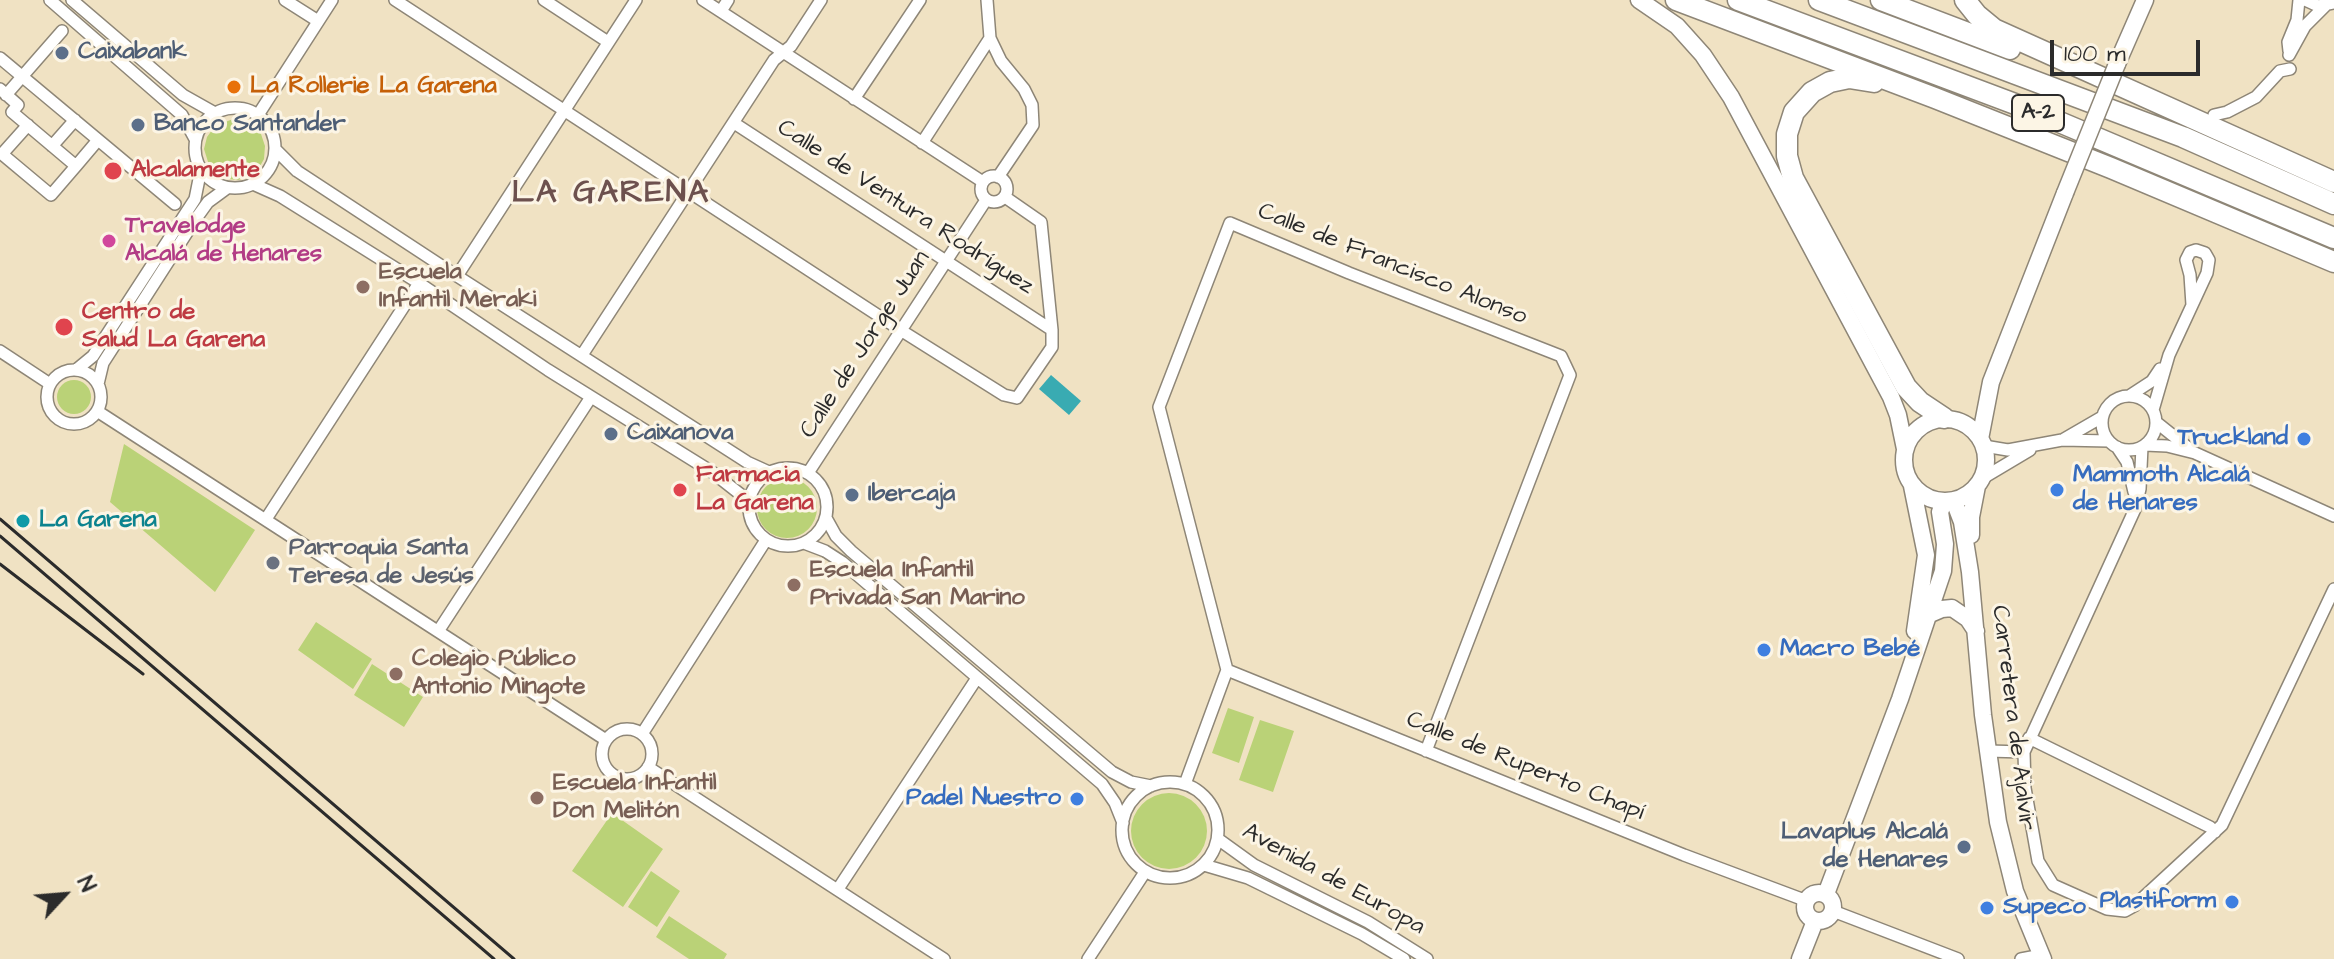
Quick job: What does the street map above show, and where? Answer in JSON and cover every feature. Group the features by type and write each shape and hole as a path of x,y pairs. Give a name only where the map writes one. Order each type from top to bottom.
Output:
{"highway":[{"path":"1676,0 2111,168 2334,262"},
{"name":"A-2","path":"1738,0 2031,110 2334,238"},
{"name":"A-2","path":"1819,0 2183,137 2334,204"},
{"path":"1881,0 2193,119"},
{"path":"1965,0 1994,29 2334,182"},
{"path":"1935,98 1849,78 1830,82 1812,92 1794,112 1787,134 1787,156 1793,178 1906,387 1920,402 1950,419"}],"street":[{"path":"50,0 182,115 195,139"},
{"path":"72,0 179,93 215,113"},
{"path":"285,0 318,21"},
{"path":"258,115 332,0"},
{"path":"395,0 902,331 1004,395 1017,398 1052,347 1052,330 1041,222 1005,197"},
{"path":"544,0 608,42"},
{"path":"457,276 636,0"},
{"path":"703,0 983,182"},
{"path":"721,11 728,0"},
{"path":"582,355 774,60 784,53 821,0"},
{"path":"854,99 920,0"},
{"path":"987,0 990,38 1001,61 1024,89 1032,105 1033,125 998,177"},
{"path":"1639,0 1677,26 1703,55 1731,97 1891,397 1898,415 1905,449 1906,475 1912,486 1926,555 1909,672"},
{"path":"1980,482 1986,467 1982,442 1991,382 2145,0"},
{"path":"2302,0 2318,6 2330,4 2305,26 2289,55 2288,42 2302,0"},
{"path":"62,31 7,90 18,105 12,112 76,166"},
{"path":"922,143 990,38"},
{"path":"0,58 175,204"},
{"path":"2214,115 2256,97 2280,71 2290,69"},
{"path":"237,108 258,115 272,133 275,149 271,166 253,184 227,188 213,181 201,169 195,152 195,139 199,129 215,113 237,108"},
{"path":"52,146 75,120"},
{"name":"Calle de Ventura Rodríguez","path":"734,123 1052,330"},
{"path":"28,125 2,154 51,195 98,140"},
{"path":"275,149 297,171 457,276 747,462 769,472"},
{"path":"76,370 93,356 195,199 201,169"},
{"path":"989,177 998,177 1005,183 1005,197 992,202 986,200 981,189 983,182 989,177"},
{"path":"253,184 280,196 419,283 591,397 712,472 749,501"},
{"path":"98,384 103,363 195,220 208,202 227,188"},
{"name":"Calle de Jorge Juan","path":"808,473 986,200"},
{"name":"Calle de Francisco Alonso","path":"1227,670 1159,407 1230,223 1561,356 1570,375 1426,751"},
{"path":"266,519 419,283"},
{"path":"1950,419 1965,424 1982,442 2008,450 2062,440 2102,417 2112,401 2129,396 2152,381 2169,355 2192,305"},
{"path":"0,351 50,384"},
{"path":"2169,355 2151,439 2144,446 2135,509 2024,752 2025,788 2038,861 2053,885 2107,909 2125,911 2215,832 2227,816 2334,589"},
{"path":"76,370 89,374 98,384 101,395 97,411 86,421 64,422 49,406 50,384 63,372 76,370"},
{"path":"1905,449 1919,427 1931,421 1950,419 1972,408 1991,382"},
{"path":"2129,396 2147,402 2154,416 2195,453"},
{"path":"439,630 591,397"},
{"path":"97,411 606,740"},
{"path":"2102,417 2102,426 2127,462 2133,479 2135,509"},
{"path":"2062,440 2113,444 2125,450 2167,446 2195,453 2334,516"},
{"path":"1912,486 1932,500 1949,501 1967,495 2011,460 2040,445"},
{"path":"782,468 796,468 808,473 824,493 826,518 814,537 804,543 778,545 766,540 752,523 749,501 752,489 769,472 782,468"},
{"name":"Carretera de Ajalvir","path":"1970,572 1971,517 1980,482"},
{"path":"1826,894 1909,672 1943,571 1945,544 1940,512 1949,501"},
{"name":"Carretera de Ajalvir","path":"1949,501 1962,522 1970,572 1998,822 2015,891 2043,957"},
{"path":"826,518 836,536 851,551 1112,772 1131,782 1151,786"},
{"path":"642,734 766,540"},
{"path":"804,543 842,562 1102,784 1115,803 1123,823"},
{"path":"1928,615 1952,608 1968,619 1977,632"},
{"path":"1185,784 1227,670"},
{"name":"Calle de Ruperto Chapí","path":"1227,670 1684,855 1807,901"},
{"path":"838,889 977,678"},
{"path":"634,730 642,734 652,753 648,767 643,773 629,779 614,775 608,770 602,755 606,740 619,731 634,730"},
{"path":"2029,738 2215,832"},
{"path":"1988,751 2024,752"},
{"path":"648,767 944,959"},
{"path":"1167,782 1185,784 1208,799 1219,825 1218,839 1204,865 1191,875 1175,879 1160,878 1134,863 1122,837 1123,823 1128,807 1137,795 1151,786 1167,782"},
{"name":"Avenida de Europa","path":"1218,839 1254,865 1368,922 1427,959"},
{"name":"Avenida de Europa","path":"1204,865 1248,878 1362,934 1404,959"},
{"path":"1088,959 1145,872"},
{"path":"1814,893 1826,894 1832,901 1833,911 1826,920 1815,921 1806,912 1807,901 1814,893"},
{"path":"1833,911 1958,959"},
{"path":"1800,959 1815,921"},
{"path":"2021,959 2043,957"}],"green space":[{"path":"233,119 252,124 261,134 265,146 264,159 259,168 238,180 215,173 204,149 207,137 215,126"},
{"path":"74,380 86,385 91,397 86,409 74,414 62,409 57,397 62,385"},
{"path":"124,444 255,530 215,592 110,502"},
{"path":"787,478 809,486 817,508 809,530 787,538 765,530 757,508 765,486"},
{"path":"316,622 372,659 353,689 298,650"},
{"path":"372,664 423,697 404,727 354,695"},
{"path":"1228,708 1254,717 1239,763 1212,753"},
{"path":"1260,720 1294,731 1273,792 1239,780"},
{"path":"1169,793 1184,796 1196,804 1204,816 1207,831 1204,846 1196,858 1184,866 1169,869 1154,866 1142,858 1134,846 1131,831 1134,816 1142,804 1154,796"},
{"path":"612,813 663,849 623,907 572,871"},
{"path":"651,871 680,891 657,927 628,907"},
{"path":"669,916 727,954 724,959 689,959 656,937"}],"water":[{"path":"1051,375 1081,401 1069,415 1039,389"}],"railway":[{"path":"0,519 514,959"},
{"path":"0,536 494,959"},
{"path":"0,564 143,674"}],"place":[{"name":"Caixabank","path":"62,53"},
{"name":"La Rollerie La Garena","path":"234,87"},
{"name":"Banco Santander","path":"138,125"},
{"name":"Alcalamente","path":"113,171"},
{"name":"Travelodge Alcalá de Henares","path":"109,241"},
{"name":"Escuela Infantil Meraki","path":"363,287"},
{"name":"Centro de Salud La Garena","path":"64,327"},
{"name":"Caixanova","path":"611,434"},
{"name":"Truckland","path":"2304,439"},
{"name":"Farmacia La Garena","path":"680,490"},
{"name":"Mammoth Alcalá de Henares","path":"2057,490"},
{"name":"Ibercaja","path":"852,495"},
{"name":"La Garena","path":"23,521"},
{"name":"Parroquia Santa Teresa de Jesús","path":"273,563"},
{"name":"Escuela Infantil Privada San Marino","path":"794,585"},
{"name":"Macro Bebé","path":"1764,650"},
{"name":"Colegio Público Antonio Mingote","path":"396,674"},
{"name":"Escuela Infantil Don Melitón","path":"537,798"},
{"name":"Padel Nuestro","path":"1077,799"},
{"name":"Lavaplus Alcalá de Henares","path":"1964,847"},
{"name":"Plastiform","path":"2232,902"},
{"name":"Supeco","path":"1987,908"}],"district":[{"name":"LA GARENA","path":"611,194"}]}
